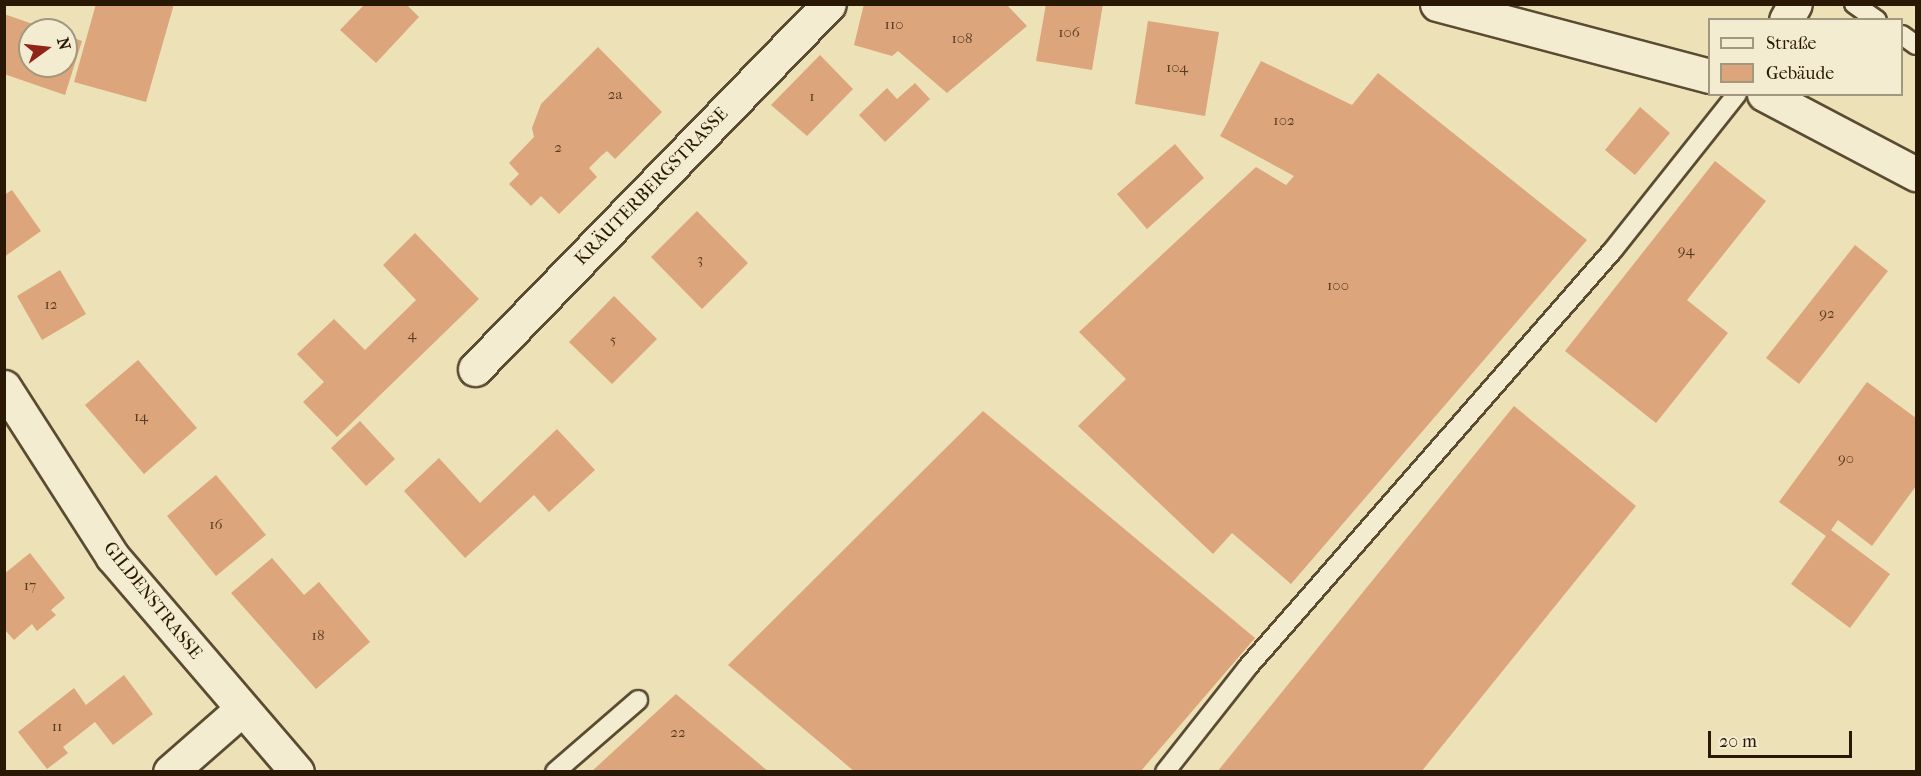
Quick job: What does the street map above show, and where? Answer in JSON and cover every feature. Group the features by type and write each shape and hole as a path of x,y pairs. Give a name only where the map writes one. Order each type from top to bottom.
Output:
{"street":[{"name":"KRÄUTERBERGSTRASSE","path":"475,369 829,4"},
{"path":"1437,4 1708,75"},
{"path":"1787,18 1795,4"},
{"path":"1768,96 1917,174"},
{"name":"GILDENSTRASSE","path":"4,387 112,556 297,771"},
{"path":"170,771 242,709"}],"lane":[{"path":"1854,4 1874,18"},
{"path":"1903,36 1917,45"},
{"path":"1165,771 1247,668 1613,250 1735,96"},
{"path":"555,771 638,700"}],"building":[{"path":"96,4 174,4 146,102 74,82 75,78 78,78 78,68"},
{"path":"365,4 406,4 419,17 376,63 340,30"},
{"path":"864,4 1006,4 1027,26 947,93 898,51 892,56 854,45"},
{"path":"1046,4 1103,4 1092,70 1036,61"},
{"path":"4,14 18,19 18,78 70,78 65,95 4,74"},
{"path":"1148,21 1219,32 1205,116 1135,104"},
{"path":"78,40 82,41 78,54"},
{"path":"598,47 662,112 615,159 607,151 601,156 589,168 597,177 559,214 541,196 531,206 509,184 519,174 509,163 534,137 532,128 541,104"},
{"path":"820,55 853,89 807,136 771,105"},
{"path":"1261,61 1352,105 1378,73 1587,240 1291,584 1232,533 1213,554 1078,426 1126,379 1079,332 1256,167 1286,185 1294,176 1220,136"},
{"path":"915,83 930,99 885,142 859,115 887,88 897,99"},
{"path":"1640,107 1670,133 1635,175 1605,150"},
{"path":"1175,144 1204,178 1147,229 1117,194"},
{"path":"1715,161 1766,201 1687,300 1728,333 1656,423 1565,351"},
{"path":"12,190 41,231 4,257 4,195"},
{"path":"697,211 748,263 702,309 651,257"},
{"path":"415,233 479,299 337,437 303,402 324,382 297,354 334,319 365,350 416,300 383,265"},
{"path":"1855,245 1888,271 1799,384 1766,358"},
{"path":"60,270 86,314 42,340 17,296"},
{"path":"614,296 657,339 612,384 569,342"},
{"path":"138,360 197,428 144,474 85,405"},
{"path":"1867,382 1916,418 1916,486 1872,546 1838,520 1831,530 1890,574 1850,628 1791,584 1826,536 1779,502"},
{"path":"1514,406 1636,506 1421,772 1217,772"},
{"path":"983,411 1255,638 1140,772 855,772 728,665"},
{"path":"360,421 395,459 366,486 331,448"},
{"path":"557,429 595,470 549,512 534,495 465,558 404,491 439,458 480,503"},
{"path":"216,475 266,535 216,576 167,516"},
{"path":"30,553 65,598 51,610 56,615 37,631 32,624 14,640 4,629 4,574"},
{"path":"272,558 304,595 319,582 370,642 316,689 231,593"},
{"path":"124,675 153,714 113,745 95,722 63,747 68,753 47,769 18,732 74,688 86,705"},
{"path":"676,694 769,772 591,772"}]}
